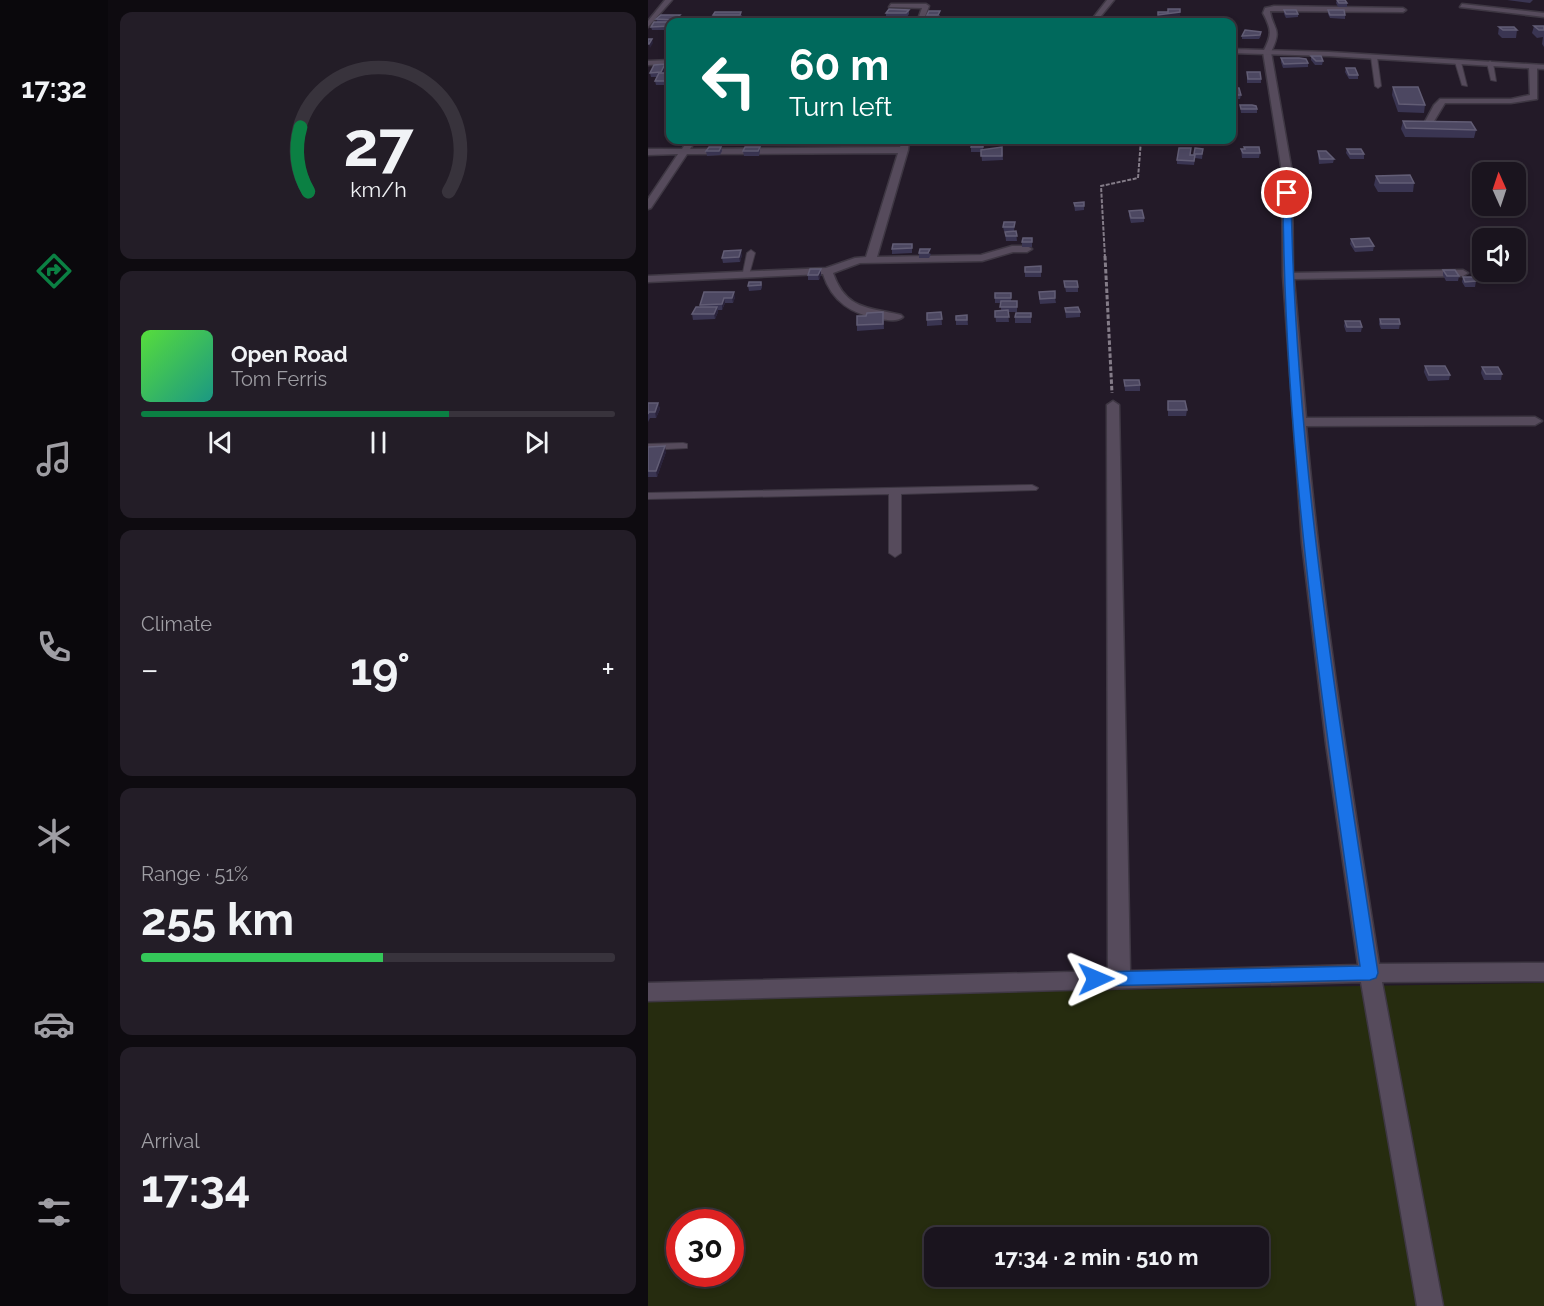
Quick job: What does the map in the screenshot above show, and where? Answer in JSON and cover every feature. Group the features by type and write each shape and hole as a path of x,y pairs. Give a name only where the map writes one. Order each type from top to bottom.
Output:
{"street":[{"path":"648,25 669,0"},
{"path":"1097,18 1111,0"},
{"path":"1485,0 1544,8"},
{"path":"1403,10 1311,4 1267,9 1266,13 1274,27 1273,40 1267,52 1286,162 1288,276 1309,543 1335,744 1370,973 1430,1306"},
{"path":"891,6 927,6 922,18"},
{"path":"1462,6 1544,15"},
{"path":"1236,51 1544,67"},
{"path":"648,63 666,62"},
{"path":"1425,129 1438,105 1443,101 1511,101 1534,97 1533,67"},
{"path":"648,206 689,144"},
{"path":"871,259 906,144"},
{"path":"648,152 904,150"},
{"path":"648,279 827,271 851,262 871,259 982,258 1012,249 1027,249"},
{"path":"827,271 834,291 851,307 864,313 897,317"},
{"path":"1288,276 1463,273"},
{"path":"1113,405 1119,978"},
{"path":"1301,422 1535,421"},
{"path":"648,992 1119,978 1544,972"}],"lane":[{"path":"1374,57 1378,86"},
{"path":"1458,62 1465,86"},
{"path":"1490,63 1494,80"},
{"path":"745,274 751,253"},
{"path":"648,447 683,446"},
{"path":"648,496 1032,488"},
{"path":"895,491 895,553"}],"path":[{"path":"1113,405 1105,223 1101,186 1138,178 1141,144"}],"green space":[{"path":"1544,983 1544,1306 648,1306 648,998"}],"building":[{"path":"1337,0 1345,0 1347,3 1339,3"},
{"path":"889,9 909,10 906,13 886,13"},
{"path":"1168,9 1180,9 1180,12 1158,15 1158,12 1168,12"},
{"path":"1284,10 1296,10 1298,14 1286,14"},
{"path":"1328,10 1344,10 1345,15 1330,15"},
{"path":"929,11 940,11 938,15 927,15"},
{"path":"715,12 741,12 740,15 713,15"},
{"path":"661,15 680,15 677,18 656,19"},
{"path":"654,22 666,22 666,26 651,27"},
{"path":"1534,26 1544,26 1544,30 1539,30"},
{"path":"1499,27 1514,27 1517,30 1503,30"},
{"path":"1245,30 1261,32 1260,35 1242,36"},
{"path":"1311,56 1321,56 1323,61 1316,61"},
{"path":"1281,58 1306,59 1308,63 1284,64"},
{"path":"665,64 661,72 650,73 654,65"},
{"path":"1346,68 1355,68 1358,75 1349,75"},
{"path":"1247,72 1260,72 1261,79 1248,79"},
{"path":"659,73 666,73 666,81 655,81"},
{"path":"1393,87 1418,87 1425,105 1399,104"},
{"path":"1236,88 1239,88 1241,95 1236,95"},
{"path":"1240,105 1252,105 1257,109 1241,109"},
{"path":"1403,121 1471,122 1476,130 1406,128"},
{"path":"972,144 983,144 983,147 971,147"},
{"path":"709,147 721,147 719,151 706,151"},
{"path":"745,147 760,147 758,151 743,151"},
{"path":"1002,147 1002,156 981,156 981,150"},
{"path":"1244,147 1259,147 1260,153 1243,153 1241,149 1245,149"},
{"path":"1179,148 1191,148 1190,155 1195,155 1194,161 1177,160"},
{"path":"1195,148 1203,149 1202,154 1194,154"},
{"path":"1347,149 1361,149 1364,154 1350,154"},
{"path":"1318,151 1326,151 1334,159 1320,159"},
{"path":"1410,175 1414,183 1380,183 1376,176"},
{"path":"1084,202 1084,206 1075,206 1074,203"},
{"path":"1142,210 1144,218 1131,218 1129,211"},
{"path":"1004,222 1015,222 1014,227 1003,227"},
{"path":"1016,231 1017,236 1006,236 1005,232"},
{"path":"1023,238 1032,238 1032,242 1022,242"},
{"path":"1369,238 1374,246 1355,247 1351,239"},
{"path":"893,244 912,244 912,248 892,249"},
{"path":"920,249 930,249 928,253 919,253"},
{"path":"741,250 739,257 722,258 724,251"},
{"path":"1041,266 1041,272 1025,272 1025,267"},
{"path":"810,269 821,269 818,275 808,275"},
{"path":"1443,270 1455,270 1459,276 1447,276"},
{"path":"1463,277 1472,277 1472,281 1465,282"},
{"path":"1064,281 1077,281 1078,287 1065,287"},
{"path":"749,282 761,282 761,285 748,286"},
{"path":"1055,291 1055,298 1040,299 1039,292"},
{"path":"704,292 734,292 732,298 724,298 722,304 700,305"},
{"path":"995,293 1011,293 1011,298 995,298"},
{"path":"1001,301 1017,301 1017,307 1000,307"},
{"path":"696,307 717,307 714,314 692,314"},
{"path":"1078,307 1080,312 1066,312 1065,308"},
{"path":"1008,310 1009,317 995,317 995,311"},
{"path":"883,312 883,324 857,325 857,316"},
{"path":"941,312 942,319 927,320 927,313"},
{"path":"1016,313 1031,313 1031,317 1015,317"},
{"path":"967,315 967,320 956,320 956,316"},
{"path":"1380,319 1399,319 1400,324 1381,324"},
{"path":"1345,321 1360,321 1362,327 1347,327"},
{"path":"1425,366 1445,366 1450,375 1429,375"},
{"path":"1482,367 1498,367 1502,374 1486,374"},
{"path":"1124,380 1139,380 1140,385 1125,386"},
{"path":"1168,401 1185,401 1187,410 1168,410"},
{"path":"648,403 658,403 655,412 648,414"},
{"path":"665,446 656,471 648,471 648,447"}],"route":[{"path":"1096,979 1370,973 1335,744 1309,543 1288,276 1287,193"}]}
